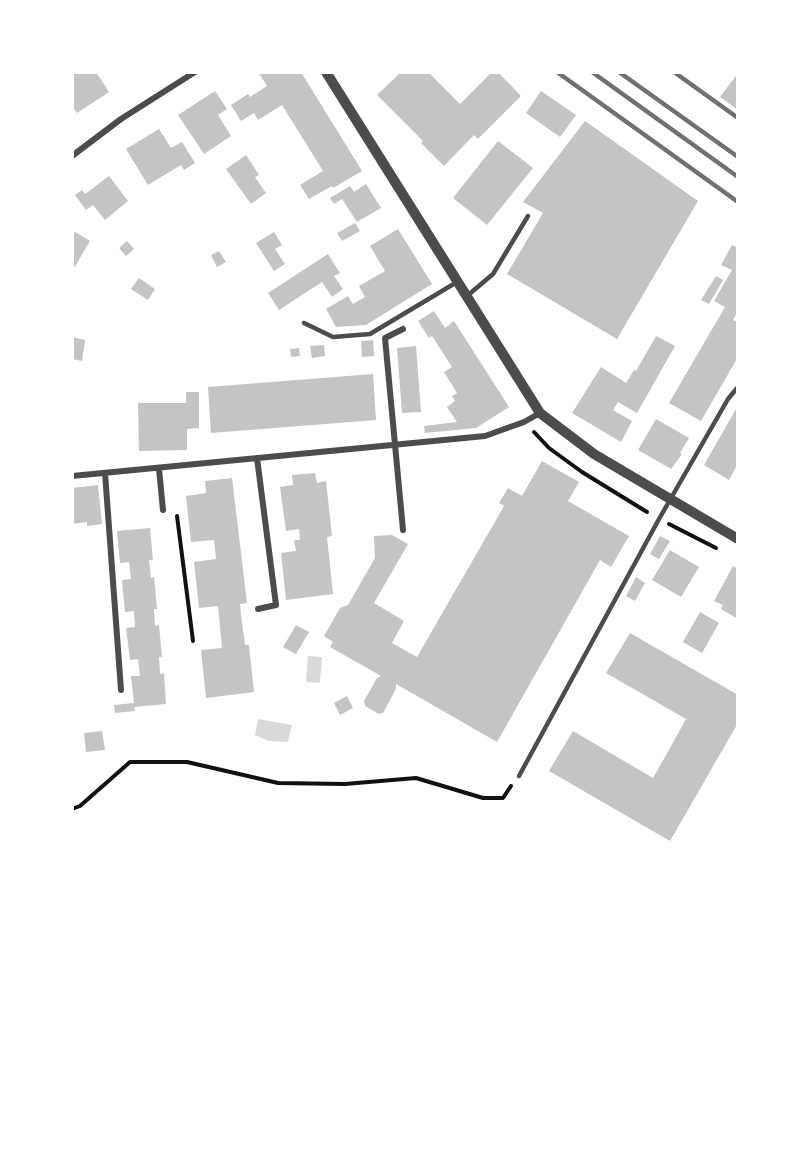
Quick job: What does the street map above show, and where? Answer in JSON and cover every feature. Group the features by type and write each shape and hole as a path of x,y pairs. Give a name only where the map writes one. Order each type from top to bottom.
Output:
{"street":[{"path":"72,156 121,119 195,72"},
{"path":"326,72 540,413 594,454 738,539"},
{"path":"403,328 385,338 403,530"},
{"path":"72,476 485,436 524,422 540,413"},
{"path":"257,458 276,605 258,609"},
{"path":"159,469 163,510"},
{"path":"105,473 121,690"}],"lane":[{"path":"467,296 493,274 528,216"},
{"path":"304,323 333,337 370,334 457,282"},
{"path":"519,776 671,500 728,399 738,387"}],"path":[{"path":"177,513 193,640"},
{"path":"72,809 80,806 130,762 187,762 278,783 345,784 416,778 483,798 503,798 519,776"}],"shaded area":[{"path":"308,656 322,657 320,683 306,682"},
{"path":"258,719 292,725 288,742 269,741 255,735"}],"building":[{"path":"72,72 96,72 109,92 77,113 72,106"},
{"path":"258,72 301,72 362,171 309,199 300,185 323,171 282,105 258,120 254,113 241,121 231,105 267,86"},
{"path":"401,72 428,72 460,104 492,72 498,72 521,96 478,139 474,135 444,166 421,143 423,141 377,95"},
{"path":"738,73 738,110 720,97"},
{"path":"215,91 227,109 218,115 231,136 204,154 178,115"},
{"path":"541,91 576,115 560,137 526,113"},
{"path":"585,121 698,201 617,339 507,274 543,213 523,202"},
{"path":"159,129 171,148 182,142 195,163 184,170 181,165 148,185 126,149"},
{"path":"498,141 533,168 487,225 453,198"},
{"path":"246,155 259,175 255,177 266,193 251,204 226,169"},
{"path":"109,176 128,201 105,220 93,205 86,210 75,195 82,190 85,194"},
{"path":"366,184 381,208 357,222 342,199 334,204 330,198 350,186 354,192"},
{"path":"355,223 360,231 342,241 337,233"},
{"path":"398,229 432,284 366,325 336,327 326,309 348,296 353,304 365,297 359,286 385,271 370,246"},
{"path":"72,230 90,241 74,268 72,267"},
{"path":"274,232 282,245 275,249 285,264 274,271 256,243"},
{"path":"127,241 134,249 126,256 119,248"},
{"path":"732,245 738,248 738,311 733,320 738,322 738,357 701,421 669,403 725,307 714,301 732,270 721,265"},
{"path":"219,251 226,262 217,267 211,255"},
{"path":"328,254 340,273 334,276 343,289 332,297 322,282 279,310 268,293"},
{"path":"716,276 723,280 709,304 701,300"},
{"path":"139,278 155,289 148,300 131,289"},
{"path":"434,311 445,328 454,321 509,407 476,428 425,433 424,426 457,422 447,407 455,401 452,396 457,393 444,372 452,367 432,336 429,338 418,321"},
{"path":"656,336 675,346 637,413 618,402 613,410 632,421 621,442 572,413 601,367 626,383 634,370 636,371"},
{"path":"72,337 85,340 82,361 72,359"},
{"path":"373,340 374,356 362,357 361,341"},
{"path":"324,345 325,356 312,358 310,346"},
{"path":"416,346 421,412 402,413 397,348"},
{"path":"299,348 300,356 291,357 290,349"},
{"path":"373,374 376,420 211,433 208,387"},
{"path":"186,392 199,392 199,428 187,429 187,450 139,451 138,403 186,403"},
{"path":"736,409 738,410 738,463 729,480 704,465"},
{"path":"656,419 689,438 680,453 682,454 671,469 638,450"},
{"path":"542,461 579,482 568,501 629,536 611,567 600,560 497,742 396,684 396,689 383,713 379,714 365,706 364,701 377,678 381,676 330,647 333,642 324,636 340,608 348,605 375,558 374,536 392,535 408,544 374,603 404,621 392,643 417,657 504,506 499,503 508,488 522,496"},
{"path":"315,473 317,483 326,481 332,536 327,537 333,594 286,600 281,553 296,551 294,540 300,540 299,529 286,531 280,487 293,485 292,475"},
{"path":"232,478 247,603 240,604 241,615 245,645 249,645 254,692 206,698 201,650 222,648 218,606 199,608 194,562 216,559 214,540 191,542 186,496 206,493 205,481"},
{"path":"98,485 102,524 87,526 87,522 72,524 72,488"},
{"path":"150,528 153,560 149,560 151,578 154,577 157,609 154,609 155,626 159,625 162,657 159,657 160,674 164,673 166,704 134,707 135,711 115,713 114,705 134,703 131,676 140,676 138,659 130,660 126,628 135,627 134,611 125,612 122,580 131,579 129,562 120,563 117,531"},
{"path":"660,536 670,541 659,559 650,554"},
{"path":"670,550 699,567 681,597 652,580"},
{"path":"733,566 738,569 738,619 721,609 723,605 714,601"},
{"path":"636,577 645,583 635,601 626,596"},
{"path":"700,612 719,623 702,653 683,642"},
{"path":"296,625 309,632 296,654 283,647"},
{"path":"630,633 738,695 738,723 670,841 549,771 573,731 653,778 686,719 606,673"},
{"path":"347,696 353,708 340,715 334,703"},
{"path":"102,731 105,750 86,752 84,733"}],"railway":[{"path":"557,72 738,202"},
{"path":"592,72 738,177"},
{"path":"619,72 738,157"},
{"path":"674,72 738,118"}]}
